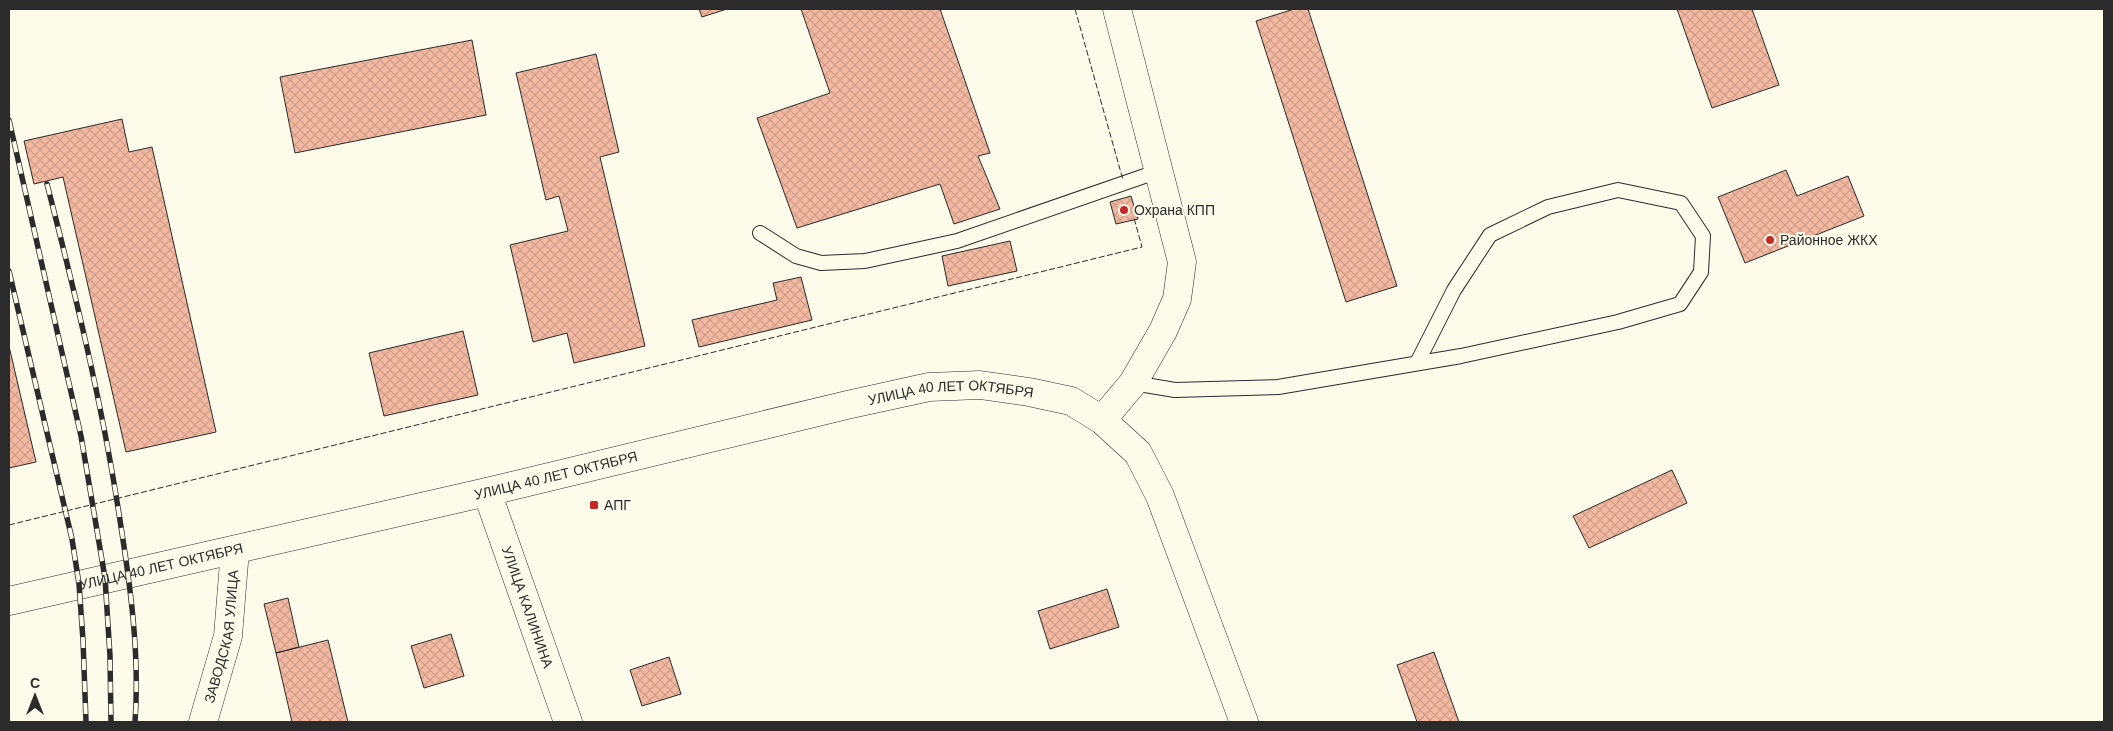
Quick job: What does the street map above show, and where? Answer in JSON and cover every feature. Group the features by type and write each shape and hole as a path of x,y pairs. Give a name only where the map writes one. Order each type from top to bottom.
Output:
{"street":[{"path":"1102,420 1134,383 1163,331 1176,299 1182,262 1117,9"},
{"name":"УЛИЦА 40 ЛЕТ ОКТЯБРЯ","path":"9,600 488,492 847,404 929,387 980,385 1029,392 1071,401 1102,420 1138,453 1160,496 1244,722"},
{"name":"УЛИЦА КАЛИНИНА","path":"488,492 568,722"},
{"name":"ЗАВОДСКАЯ УЛИЦА","path":"203,722 228,636 235,550"}],"lane":[{"path":"760,232 796,256 821,263 865,261 957,241 1159,171"},
{"path":"1134,383 1174,390 1278,387 1417,364 1461,356 1618,322 1680,304 1701,272 1703,236 1681,204 1618,190 1548,207 1490,235 1454,290 1417,364"}],"building":[{"path":"699,9 727,9 702,17"},
{"path":"801,9 940,9 990,153 978,156 1000,209 954,224 940,184 797,228 757,118 830,93"},
{"path":"1294,9 1308,9 1397,286 1346,302 1256,21"},
{"path":"1677,9 1752,9 1779,85 1712,108"},
{"path":"472,40 486,115 295,153 280,77"},
{"path":"596,54 619,152 600,157 645,346 574,363 567,333 533,342 510,245 568,231 559,196 546,200 516,73"},
{"path":"122,119 129,152 152,147 216,432 126,452 63,177 34,184 24,141"},
{"name":"Районное ЖКХ","path":"1786,170 1797,196 1848,176 1864,216 1745,263 1718,197"},
{"name":"Охрана КПП","path":"1131,196 1138,219 1116,224 1110,202"},
{"path":"1010,241 1017,271 948,286 942,256"},
{"path":"801,277 812,320 699,347 692,320 777,300 773,283"},
{"path":"463,331 478,395 384,416 369,353"},
{"path":"9,346 36,462 9,468"},
{"path":"1672,470 1687,503 1589,548 1573,516"},
{"path":"1107,589 1119,627 1050,649 1038,611"},
{"path":"288,598 299,647 276,653 264,604"},
{"path":"451,634 464,676 424,688 411,646"},
{"path":"328,640 348,722 292,722 276,653"},
{"path":"1434,652 1459,722 1417,722 1397,665"},
{"path":"669,657 681,694 642,706 630,670"}],"railway":[{"path":"9,120 81,436 105,578 110,656 111,722"},
{"path":"47,184 87,348 105,431 119,514 135,644 135,722"},
{"path":"9,271 72,539 79,584 86,722"}],"fence":[{"path":"1075,9 1123,180"},
{"path":"9,525 1142,247 1134,218"}],"place":[{"name":"Охрана КПП","path":"1124,210"},
{"name":"Районное ЖКХ","path":"1770,240"},
{"name":"АПГ","path":"594,505"}]}
